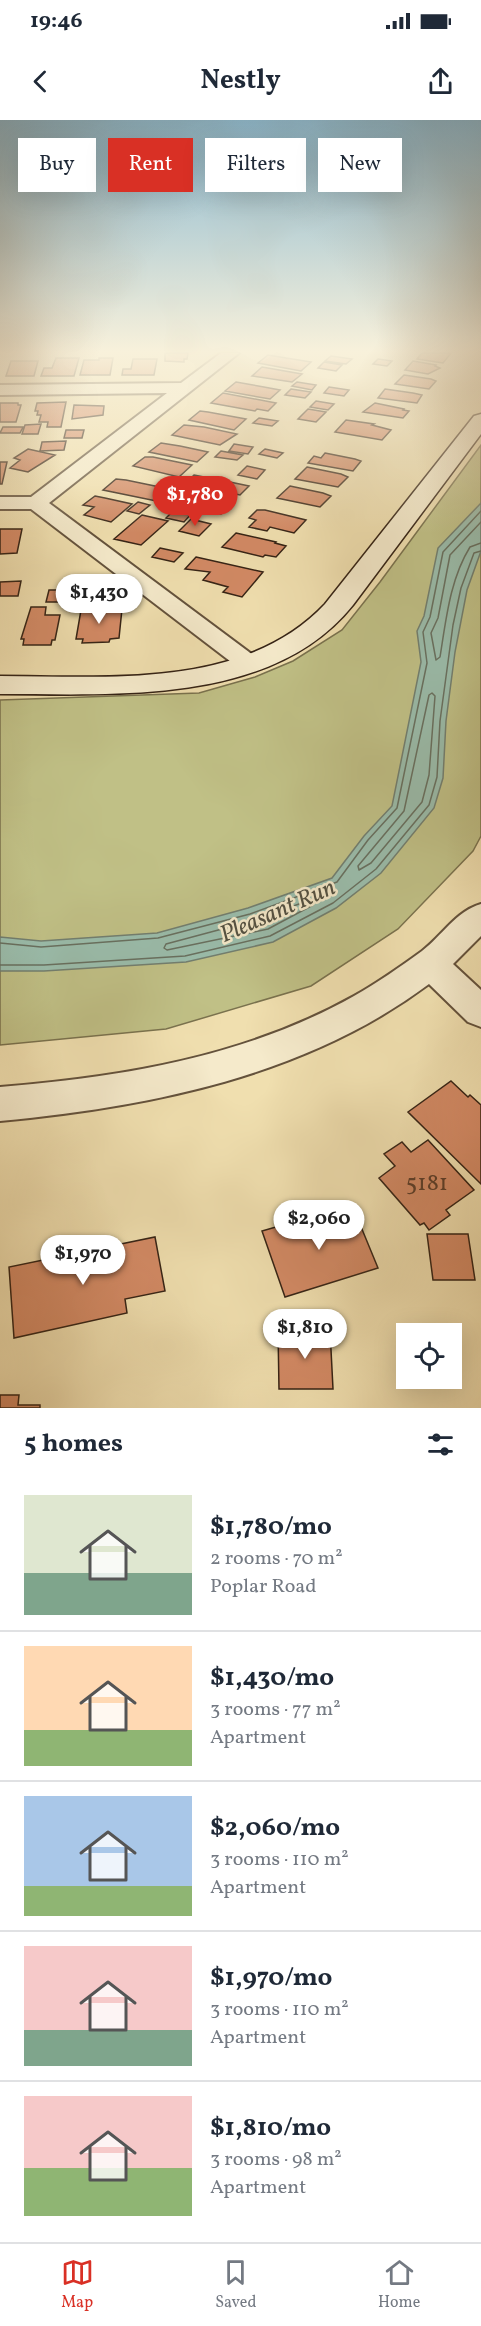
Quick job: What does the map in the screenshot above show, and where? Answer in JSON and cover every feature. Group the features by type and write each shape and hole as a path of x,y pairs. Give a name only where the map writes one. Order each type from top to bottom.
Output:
{"main road":[{"path":"0,685 184,681 248,663 307,635 326,620 481,420"}],"street":[{"path":"36,503 153,413"},
{"path":"0,503 36,503 248,663"},
{"path":"0,1104 51,1101 140,1087 227,1067 270,1052 350,1017 416,975 481,916"},
{"path":"430,963 481,1012"}],"green space":[{"path":"481,445 481,836 473,851 398,929 311,986 166,1029 0,1045 0,700 199,693 255,677 293,661 342,630"}],"water":[{"name":"Pleasant Run","path":"481,503 481,551 467,590 455,652 446,721 443,778 434,808 381,873 336,908 273,942 186,962 44,971 0,971 0,937 41,941 157,933 248,908 332,878 364,836 392,806 421,662 417,631 424,616 438,548"}],"building":[{"path":"0,413 19,413 16,422 0,422"},
{"path":"37,413 64,413 61,427 47,427 48,422 39,422 41,415 37,415"},
{"path":"73,413 103,413 103,415 72,419"},
{"path":"197,413 246,419 234,430 189,420"},
{"path":"304,413 325,413 316,422 298,419"},
{"path":"370,413 407,413 403,418"},
{"path":"259,418 278,421 272,426 253,423"},
{"path":"346,420 374,424 372,425 391,430 382,440 335,432"},
{"path":"41,424 38,434 22,434 25,425"},
{"path":"184,425 237,434 220,445 172,435"},
{"path":"3,427 23,427 20,433 0,433"},
{"path":"66,430 84,430 82,438 64,438"},
{"path":"66,441 64,450 40,451 42,442"},
{"path":"161,443 208,452 197,462 149,452"},
{"path":"234,444 253,447 248,454 229,451"},
{"path":"28,449 55,455 28,472 10,468 20,460 14,458"},
{"path":"265,449 283,453 277,458 259,454"},
{"path":"221,451 243,455 237,460 215,457"},
{"path":"325,453 361,461 353,471 308,463 314,456 321,458"},
{"path":"145,457 192,465 179,477 133,466"},
{"path":"0,462 7,462 2,484 0,484"},
{"path":"247,466 265,470 257,479 238,475"},
{"path":"307,467 348,477 338,487 295,479"},
{"path":"194,475 219,480 209,490 184,485"},
{"path":"116,479 179,491 166,503 103,490"},
{"path":"230,482 249,486 240,495 221,491"},
{"path":"290,486 331,496 320,507 277,498"},
{"path":"187,488 205,492 198,499 179,495"},
{"path":"95,496 132,504 111,522 84,515 94,507 83,505"},
{"path":"215,498 232,502 221,514 203,510"},
{"path":"138,502 150,505 139,514 127,511"},
{"path":"175,509 192,513 184,522 166,518"},
{"path":"257,510 306,520 294,533 270,527 267,531 249,527 256,520 249,518"},
{"path":"142,515 168,521 141,545 114,539"},
{"path":"191,519 211,524 199,536 179,531"},
{"path":"0,529 22,529 17,553 0,554"},
{"path":"236,533 286,546 276,557 265,555 263,557 222,547"},
{"path":"160,548 183,553 174,562 152,557"},
{"path":"196,557 263,572 242,597 223,592 228,587 203,580 210,572 185,569"},
{"path":"21,581 18,596 0,596 0,582"},
{"path":"49,590 74,590 71,602 46,602"},
{"path":"79,591 96,591 93,606 76,606"},
{"path":"31,607 46,607 45,615 60,615 55,640 52,640 51,645 23,645 24,639 21,639"},
{"path":"122,609 119,638 110,639 109,642 82,643 83,639 76,639 81,610"},
{"path":"451,1081 468,1097 470,1095 481,1105 481,1184 408,1112"},
{"path":"428,1140 474,1190 446,1210 450,1215 429,1230 424,1223 420,1225 379,1178 395,1166 384,1154 402,1142 411,1152"},
{"path":"352,1205 378,1268 285,1297 262,1231"},
{"path":"427,1234 468,1234 475,1280 433,1280"},
{"path":"155,1237 165,1291 125,1299 127,1313 14,1338 9,1267"},
{"path":"278,1330 330,1330 333,1389 279,1389"},
{"path":"0,1395 19,1395 18,1405 40,1405 40,1408 0,1408"}]}
